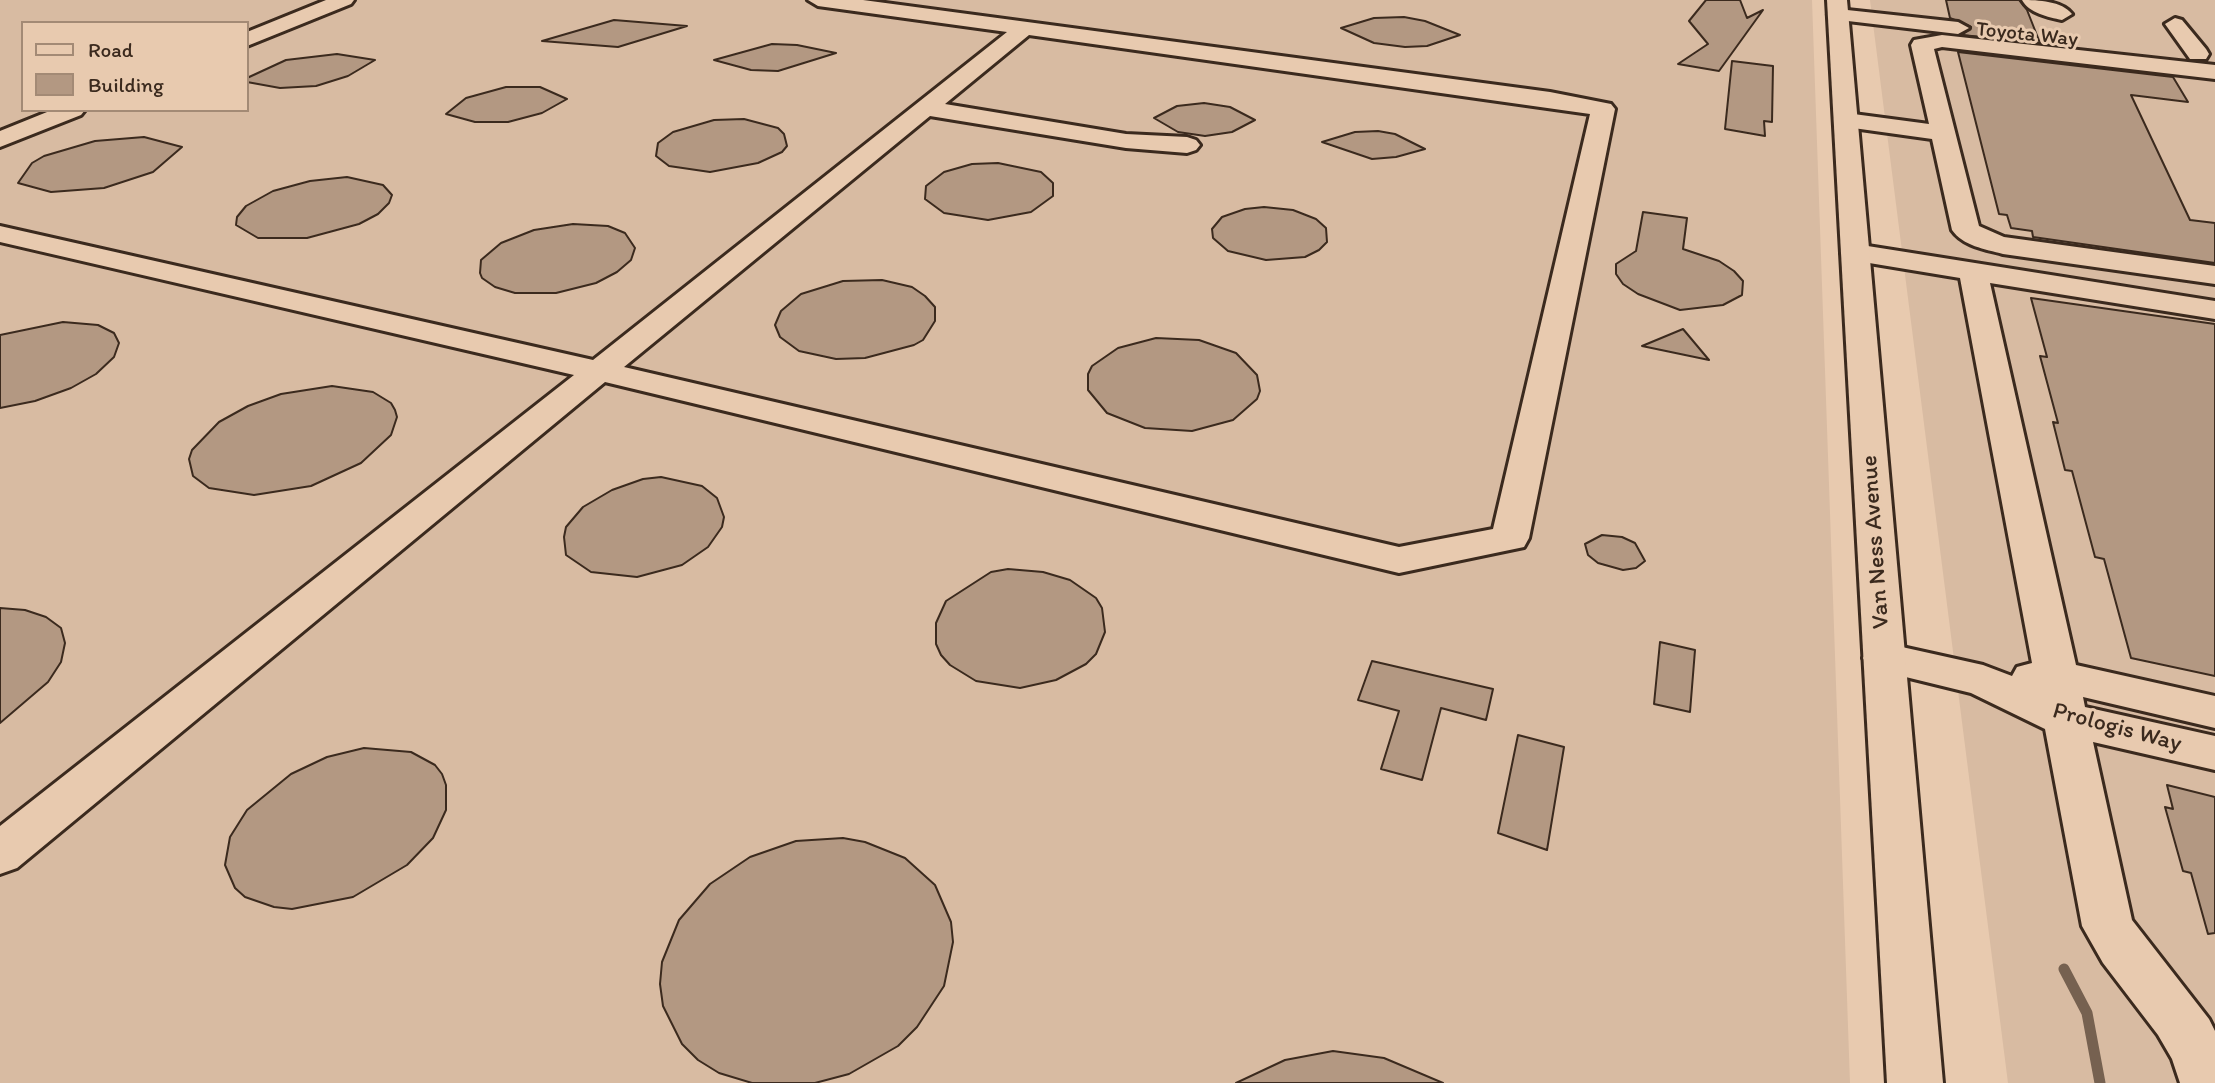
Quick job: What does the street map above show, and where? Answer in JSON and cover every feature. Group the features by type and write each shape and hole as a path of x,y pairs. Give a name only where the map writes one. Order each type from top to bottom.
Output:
{"main road":[{"path":"248,40 344,0"},
{"path":"0,234 599,371 1399,560 1510,538 1603,109 1020,21 818,0"},
{"path":"2032,0 2034,4 2062,14"},
{"name":"Toyota Way","path":"1838,7 2210,67"},
{"name":"Van Ness Avenue","path":"1838,7 1915,1083"},
{"path":"0,854 925,108 1020,21"},
{"path":"2175,24 2210,67"},
{"path":"2210,67 1929,42 1923,45 1966,230 1984,240 2215,275"},
{"path":"925,108 1115,139 1187,145"},
{"path":"0,140 68,112"},
{"path":"1846,120 1944,133"},
{"path":"1855,253 2215,310"},
{"path":"1973,272 2108,926 2122,951 2180,1017 2202,1060 2208,1083"},
{"name":"Prologis Way","path":"1884,658 1983,680 2064,719 2215,753"},
{"name":"Prologis Way","path":"1983,680 2056,677 2215,712"}],"shaded area":[{"path":"0,0 1812,0 1850,1083 0,1083"},
{"path":"1870,0 2215,0 2215,1083 2008,1083"}],"building":[{"path":"1706,0 1740,0 1747,18 1763,10 1719,71 1678,64 1708,44 1689,21"},
{"path":"1946,0 2019,0 2027,10 2040,43 1962,35 1971,27 1950,18"},
{"path":"1404,17 1425,21 1460,35 1427,46 1405,47 1374,43 1341,28 1374,18"},
{"path":"614,20 687,26 618,47 542,41"},
{"path":"772,44 797,45 836,53 778,71 751,70 714,60"},
{"path":"1958,52 2173,77 2188,102 2131,95 2190,220 2215,223 2215,263 2033,237 2032,231 2011,228 2007,215 1999,214"},
{"path":"337,54 375,60 348,76 316,86 280,88 248,82 248,78 286,60"},
{"path":"1732,61 1773,66 1772,122 1764,121 1765,136 1725,129"},
{"path":"506,87 540,87 567,99 542,113 508,122 475,122 446,114 466,98"},
{"path":"1204,103 1230,107 1255,120 1232,132 1205,136 1178,132 1154,118 1177,106"},
{"path":"744,119 778,128 784,134 787,146 782,152 758,163 710,172 669,166 656,156 658,143 673,132 714,120"},
{"path":"1378,131 1395,134 1425,149 1396,157 1372,159 1322,142 1355,132"},
{"path":"144,137 182,147 153,172 104,188 51,192 18,183 32,163 44,156 95,141"},
{"path":"998,163 1041,172 1053,183 1053,196 1031,212 988,220 944,213 925,199 926,186 944,172 972,164"},
{"path":"347,177 383,185 392,195 389,203 378,214 359,224 307,238 258,238 236,225 237,217 246,206 273,191 310,181"},
{"path":"1264,207 1293,210 1316,219 1326,228 1327,242 1319,250 1305,257 1266,260 1228,251 1213,238 1212,229 1222,217 1245,209"},
{"path":"1643,212 1687,218 1683,249 1719,261 1734,271 1743,281 1742,295 1723,305 1680,310 1638,294 1623,284 1616,274 1616,264 1636,251"},
{"path":"573,224 608,226 625,233 635,248 631,260 617,272 596,283 556,293 515,293 495,287 482,278 481,260 501,243 534,230"},
{"path":"882,280 912,287 935,307 935,321 923,340 914,345 865,358 836,359 799,351 780,337 775,325 781,311 801,294 843,281"},
{"path":"2031,298 2215,324 2215,676 2131,658 2104,559 2095,557 2072,471 2065,470 2053,422 2058,423 2040,356 2047,357"},
{"path":"63,322 98,325 114,333 119,343 114,357 96,374 71,388 35,401 0,408 0,335"},
{"path":"1683,329 1709,360 1642,346"},
{"path":"1156,338 1199,340 1236,353 1257,375 1260,391 1257,399 1233,420 1192,431 1145,428 1107,413 1088,390 1088,374 1092,366 1118,348"},
{"path":"332,386 373,392 391,403 395,410 397,417 391,435 361,463 311,486 254,495 209,488 193,476 189,459 192,450 219,422 248,406 281,394"},
{"path":"661,477 702,486 717,498 724,517 722,527 708,547 682,565 637,577 591,572 566,555 566,527 583,507 612,490 643,479"},
{"path":"1602,535 1622,537 1635,543 1645,561 1636,568 1623,570 1598,563 1588,555 1585,544"},
{"path":"1008,569 1043,572 1070,580 1096,598 1102,608 1105,632 1096,654 1086,664 1056,680 1020,688 976,681 950,665 941,655 936,644 936,623 946,601 991,572"},
{"path":"0,608 25,610 46,617 61,628 65,643 61,662 48,682 0,723"},
{"path":"1660,642 1695,650 1690,712 1654,704"},
{"path":"1372,661 1493,689 1486,720 1441,708 1422,780 1381,769 1399,711 1358,700"},
{"path":"1518,735 1564,747 1547,850 1498,833"},
{"path":"364,748 411,752 435,765 442,774 446,785 446,810 433,838 407,865 353,897 292,909 274,907 245,897 235,888 225,865 230,837 247,810 291,774 327,757"},
{"path":"2167,785 2215,797 2215,933 2208,934 2191,873 2183,871 2165,807 2173,809"},
{"path":"843,838 865,842 905,858 935,885 951,922 953,942 944,986 917,1027 898,1046 849,1074 815,1083 752,1083 719,1073 698,1060 682,1044 663,1006 660,984 662,962 679,920 710,884 750,857 796,841"},
{"path":"1333,1051 1384,1058 1443,1083 1236,1083 1285,1060"}],"waterway":[{"path":"2064,969 2087,1013 2100,1083"}]}
